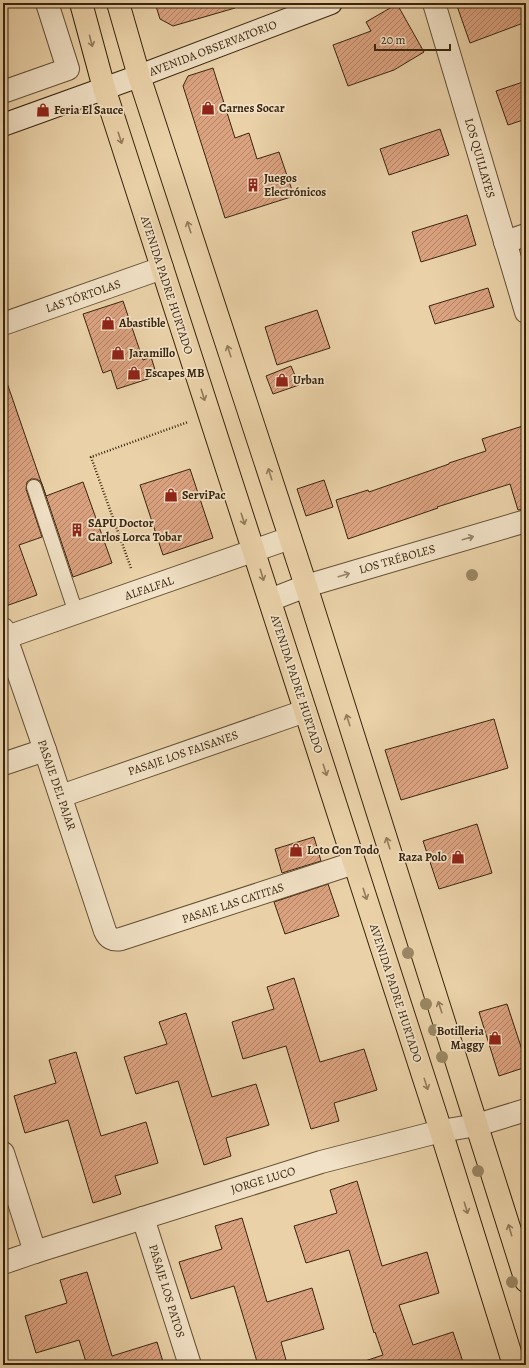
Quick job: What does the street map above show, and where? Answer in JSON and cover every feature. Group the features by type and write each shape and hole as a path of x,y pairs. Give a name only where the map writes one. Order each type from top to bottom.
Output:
{"main road":[{"name":"AVENIDA PADRE HURTADO","path":"81,3 104,88 306,710 441,1131 514,1365"},
{"path":"118,3 139,76 306,586 526,1281"}],"street":[{"path":"3,92 68,69 47,3"},
{"name":"AVENIDA OBSERVATORIO","path":"104,88 331,3"},
{"name":"LOS QUILLAYES","path":"434,3 526,312"},
{"path":"3,125 104,88"},
{"path":"505,242 526,235"},
{"name":"LAS TÓRTOLAS","path":"3,324 162,268"},
{"name":"LOS TRÉBOLES","path":"270,600 306,586 526,521"},
{"name":"ALFALFAL","path":"5,633 76,613 290,538"},
{"name":"PASAJE DEL PAJAR","path":"5,633 105,930 108,936 112,939"},
{"name":"PASAJE LOS FAISANES","path":"61,796 306,710"},
{"path":"3,764 45,750"},
{"name":"PASAJE LAS CATITAS","path":"112,939 121,939 354,863"},
{"name":"JORGE LUCO","path":"3,1263 321,1162 441,1131 477,1125 526,1110"},
{"path":"3,1153 35,1252"},
{"name":"PASAJE LOS PATOS","path":"143,1218 190,1365"}],"lane":[{"path":"34,487 76,613"}],"path":[{"path":"139,591 91,457 210,415"}],"building":[{"path":"155,3 234,3 235,8 173,26 160,19"},
{"path":"456,3 526,3 526,22 470,43"},
{"path":"397,4 424,52 394,70 348,86 333,45 371,31 366,22"},
{"path":"213,68 235,138 249,133 257,159 279,152 294,196 225,218 183,86 188,76"},
{"path":"526,81 526,119 508,125 496,91"},
{"path":"440,129 449,155 389,175 380,149"},
{"path":"467,215 476,245 421,262 412,232"},
{"path":"488,288 494,307 435,324 429,306"},
{"path":"123,301 143,360 151,357 157,376 117,389 111,370 103,373 83,314"},
{"path":"317,310 330,348 277,365 265,327"},
{"name":"Urban","path":"291,366 299,385 273,394 266,376"},
{"path":"6,380 42,484 36,479 31,479 27,482 26,489 42,537 19,545 37,595 3,607 3,381"},
{"path":"526,425 526,509 518,510 510,484 437,507 438,508 348,539 336,500 368,490 369,492 486,451 482,439"},
{"path":"190,469 213,538 163,555 140,485"},
{"path":"324,480 333,507 306,516 297,489"},
{"name":"SAPU Doctor Carlos Lorca Tobar","path":"83,482 112,563 73,577 46,496"},
{"path":"494,719 508,768 401,800 385,750"},
{"name":"Raza Polo","path":"477,824 492,873 439,889 423,841"},
{"path":"314,837 321,861 282,873 275,849"},
{"path":"328,884 339,916 285,934 274,902"},
{"path":"294,978 320,1062 364,1049 377,1090 334,1103 339,1121 311,1129 286,1046 243,1059 232,1022 274,1009 267,987"},
{"path":"507,1004 526,1062 526,1067 499,1076 479,1012"},
{"path":"186,1013 212,1097 256,1084 269,1125 226,1138 231,1156 204,1165 178,1081 136,1094 124,1057 167,1044 159,1022"},
{"path":"76,1052 101,1136 146,1122 158,1163 115,1176 121,1194 93,1203 68,1120 25,1133 14,1096 56,1083 49,1060"},
{"path":"357,1181 382,1266 427,1252 439,1293 399,1305 413,1345 453,1332 464,1365 366,1365 365,1361 383,1355 375,1332 374,1333 349,1250 306,1263 294,1226 337,1213 330,1190"},
{"path":"242,1218 267,1302 312,1288 324,1329 281,1342 286,1360 272,1365 258,1365 234,1286 191,1299 179,1262 222,1249 215,1226"},
{"path":"87,1272 112,1356 157,1342 164,1365 87,1365 79,1340 36,1353 25,1316 67,1303 60,1280"}],"place":[{"name":"Carnes Socar","path":"208,108"},
{"name":"Feria El Sauce","path":"43,110"},
{"name":"Juegos Electrónicos","path":"253,185"},
{"name":"Abastible","path":"108,323"},
{"name":"Jaramillo","path":"118,353"},
{"name":"Escapes MB","path":"134,373"},
{"name":"Urban","path":"282,380"},
{"name":"ServiPac","path":"171,495"},
{"name":"SAPU Doctor Carlos Lorca Tobar","path":"77,530"},
{"name":"Loto Con Todo","path":"296,850"},
{"name":"Raza Polo","path":"458,857"},
{"name":"Botilleria Maggy","path":"495,1038"}]}
